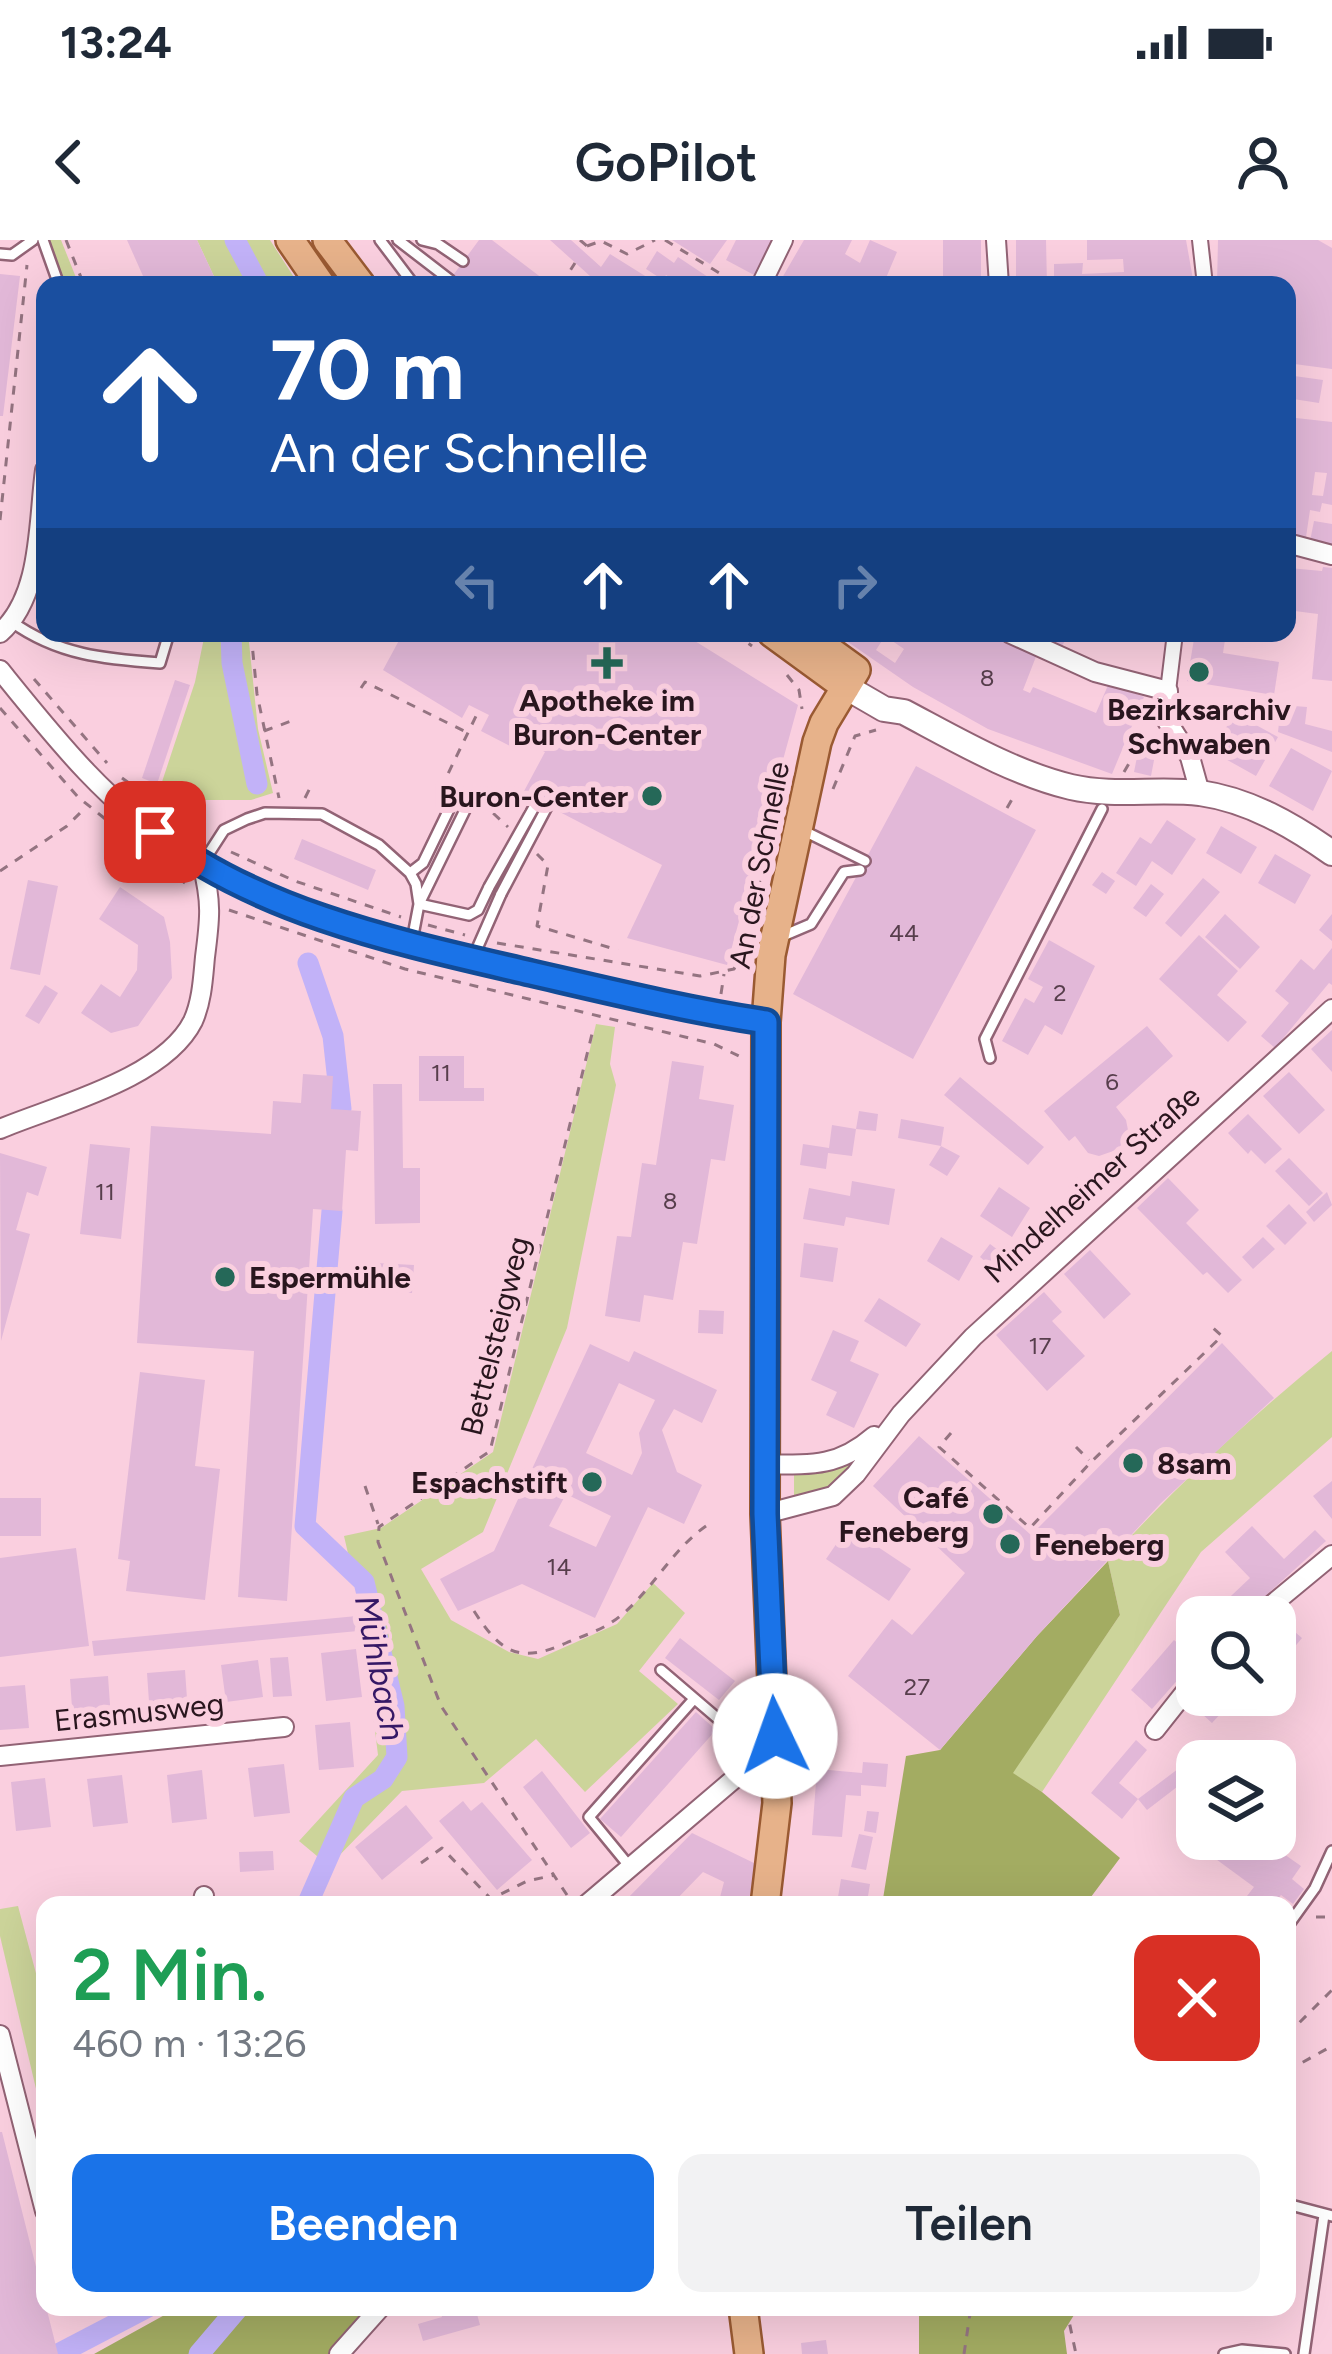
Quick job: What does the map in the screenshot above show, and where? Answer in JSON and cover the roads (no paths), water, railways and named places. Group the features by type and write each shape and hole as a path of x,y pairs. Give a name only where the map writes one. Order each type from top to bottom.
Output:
{"main road":[{"path":"328,240 359,276"},
{"path":"294,242 315,276"},
{"path":"814,642 851,679"},
{"path":"768,644 892,698 897,720 1068,787 1110,793 1199,794 1250,806 1332,853"},
{"name":"An der Schnelle","path":"765,1514 766,1022 774,941 818,742 851,679"},
{"path":"765,1514 776,1749 775,1844 766,1896"},
{"path":"744,2316 749,2354"}],"street":[{"path":"765,276 783,240"},
{"path":"996,240 998,276"},
{"path":"1200,240 1204,276"},
{"path":"6,627 20,611 36,539"},
{"path":"1296,545 1332,555"},
{"path":"1029,642 1095,672 1168,691"},
{"path":"1174,642 1167,721 1190,757 1199,794"},
{"path":"0,670 102,790 202,864 316,914 411,946 766,1022"},
{"path":"0,1129 142,1071 171,1049 192,1023 201,998 212,900 202,864"},
{"name":"Mindelheimer Straße","path":"765,1514 833,1496 973,1337 1332,1010"},
{"name":"Mindelheimer Straße","path":"766,1464 834,1462 855,1453 901,1414"},
{"path":"1282,1596 1332,1556"},
{"path":"1155,1730 1176,1704"},
{"name":"Erasmusweg","path":"0,1756 284,1727"},
{"path":"597,1896 776,1749"},
{"path":"0,2035 36,2176"},
{"path":"339,2354 373,2316"}],"lane":[{"path":"43,240 55,276"},
{"path":"380,240 407,276"},
{"path":"398,240 444,276"},
{"path":"422,240 438,244 463,261"},
{"path":"0,254 12,255 31,241"},
{"path":"6,627 36,639"},
{"path":"44,642 69,652 160,663 166,642"},
{"path":"410,873 424,863 456,796"},
{"path":"419,904 469,915 478,910 543,803 472,960"},
{"path":"411,946 419,904 466,808"},
{"path":"990,1058 985,1039 1102,809"},
{"path":"202,864 224,830 265,813 322,814 380,845 410,873 419,904"},
{"path":"774,941 811,924 844,872 862,866 799,828"},
{"path":"661,1670 730,1730 733,1780"},
{"path":"631,1868 589,1817 694,1699"},
{"path":"1296,1914 1332,1851"},
{"path":"1224,2354 1242,2350 1304,2354 1328,2215 1296,2206"}],"waterway":[{"name":"Mühlbach","path":"235,240 254,276"},
{"name":"Mühlbach","path":"231,642 257,784"},
{"name":"Mühlbach","path":"308,963 333,1036 341,1109"},
{"name":"Mühlbach","path":"311,1896 354,1798 383,1779 397,1757 394,1706 364,1582 305,1526 332,1211"},
{"name":"Mühlbach","path":"58,2354 131,2316"},
{"name":"Mühlbach","path":"199,2354 231,2316"}],"place":[{"name":"Apotheke im Buron-Center","path":"607,663"},
{"name":"Bezirksarchiv Schwaben","path":"1199,672"},
{"name":"Buron-Center","path":"652,796"},
{"name":"Espermühle","path":"225,1277"},
{"name":"8sam","path":"1133,1463"},
{"name":"Espachstift","path":"592,1482"},
{"name":"Café Feneberg","path":"993,1514"},
{"name":"Feneberg","path":"1010,1544"}]}
